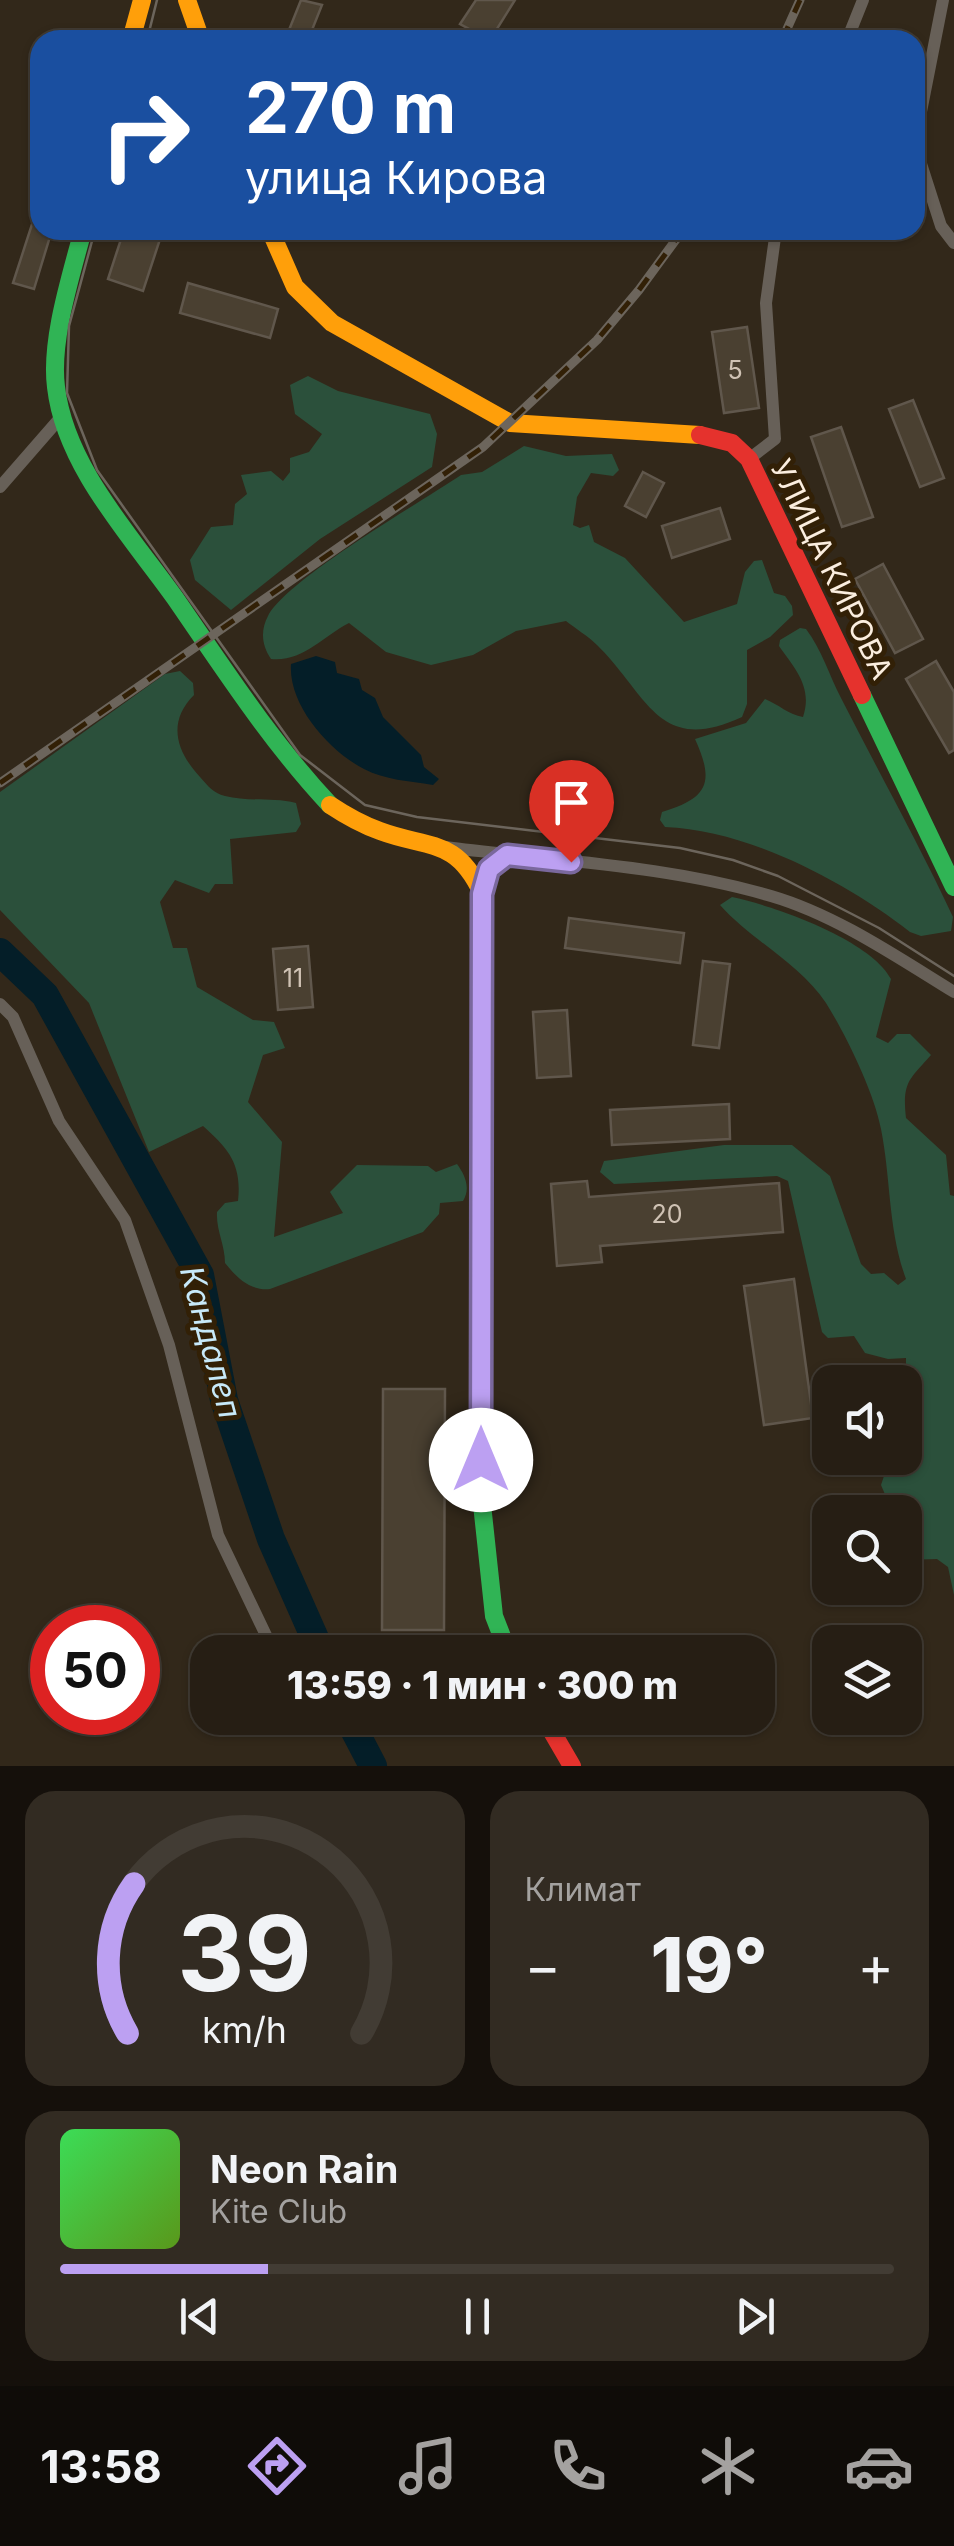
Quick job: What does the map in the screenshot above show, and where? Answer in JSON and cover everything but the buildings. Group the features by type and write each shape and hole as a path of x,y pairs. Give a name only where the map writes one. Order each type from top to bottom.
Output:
{"main road":[{"path":"134,30 142,0"},
{"path":"187,0 198,30"},
{"path":"81,240 57,347 55,382 61,417 88,474 286,758 332,807 380,831 445,847 474,876 482,894 481,1495 491,1596 502,1635"},
{"name":"УЛИЦА КИРОВА","path":"274,240 295,287 332,322 510,423 710,436 732,443 748,459 954,887"},
{"path":"554,1735 572,1766"}],"street":[{"path":"850,30 863,0"},
{"path":"925,94 944,0"},
{"path":"925,176 941,226 954,243"},
{"path":"748,459 776,439 766,302 775,240"},
{"path":"0,487 61,417"},
{"path":"445,847 667,874 773,896 853,932 954,992"},
{"path":"482,894 489,869 507,855"},
{"path":"0,1004 13,1017 59,1122 125,1220 168,1345 218,1535 266,1635"}],"green space":[{"path":"308,376 338,391 430,414 437,434 432,467 320,539 231,610 195,580 190,560 211,527 233,525 235,504 247,494 241,475 271,471 283,481 290,472 290,458 309,452 322,434 295,414 290,385"},
{"path":"524,446 566,456 612,454 619,470 613,476 591,473 577,497 573,525 589,525 594,542 625,558 684,622 737,604 745,572 754,561 762,560 774,593 785,596 793,615 770,637 747,650 747,704 742,717 714,727 691,729 673,725 643,700 597,645 566,621 516,631 473,655 431,665 386,652 349,623 303,653 271,659 263,638 265,622 280,600 301,582 461,475 482,472"},
{"path":"800,628 806,629 817,645 926,861 953,917 951,931 921,936 910,932 856,895 795,862 729,838 665,827 660,820 662,812 689,801 703,787 705,767 695,739 746,723 765,699 803,717 804,687 779,646 780,640"},
{"path":"180,671 193,683 194,695 178,726 180,747 192,767 221,795 296,803 301,824 296,832 230,839 233,884 215,884 209,893 175,880 160,902 173,948 187,948 197,987 253,1020 274,1022 285,1048 263,1055 248,1102 282,1142 274,1237 343,1213 330,1192 357,1165 428,1166 436,1172 457,1164 467,1186 463,1201 440,1203 439,1214 423,1232 270,1289 244,1282 225,1263 217,1212 225,1203 238,1201 239,1188 236,1168 227,1150 203,1126 149,1152 89,1003 0,910 0,792 165,674"},
{"path":"732,897 772,908 820,927 864,951 891,979 876,1037 888,1043 897,1034 910,1034 931,1055 909,1082 905,1106 906,1118 946,1155 950,1195 954,1196 954,1595 948,1567 937,1559 922,1559 922,1495 885,1495 881,1485 884,1475 922,1475 922,1365 906,1365 906,1358 888,1359 865,1353 854,1336 828,1338 822,1332 788,1181 777,1176 614,1184 600,1172 604,1161 724,1145 792,1145 830,1176 861,1264 871,1274 884,1273 898,1285 906,1279 896,1242 881,1129 858,1064 834,1016 815,989 720,905"}],"water":[{"path":"316,656 335,662 337,673 359,679 362,690 375,698 383,717 421,755 424,767 439,779 433,785 372,773 325,739 304,710 292,680 291,664"}],"waterway":[{"name":"Кандалеп","path":"0,952 45,995 200,1275 224,1400 271,1539 313,1635"},
{"name":"Кандалеп","path":"357,1735 373,1766"}],"tram line":[{"path":"150,30 157,0"},
{"path":"92,240 69,326 67,393 97,470 300,755 365,805 417,817 680,848 733,860 778,876 879,928 954,976"}],"railway":[{"path":"786,30 800,0"},
{"path":"0,783 483,447 597,340 676,240"}],"traffic: fast":[{"path":"80,240 63,308 55,369 62,416 72,445 120,525 249,704 330,805"},
{"path":"862,695 954,887"},
{"path":"482,1045 481,1495 494,1616 501,1635"}],"traffic: slow":[{"path":"134,30 142,0"},
{"path":"187,0 198,30"},
{"path":"274,240 295,287 332,323 510,423 700,435"},
{"path":"330,805 374,829 439,848 462,862 472,875 482,893 482,1045"}],"traffic: jam":[{"path":"700,435 732,443 749,459 862,695"},
{"path":"554,1735 572,1766"}],"route":[{"path":"481,1460 482,894 489,869 507,855 571,862"}]}
